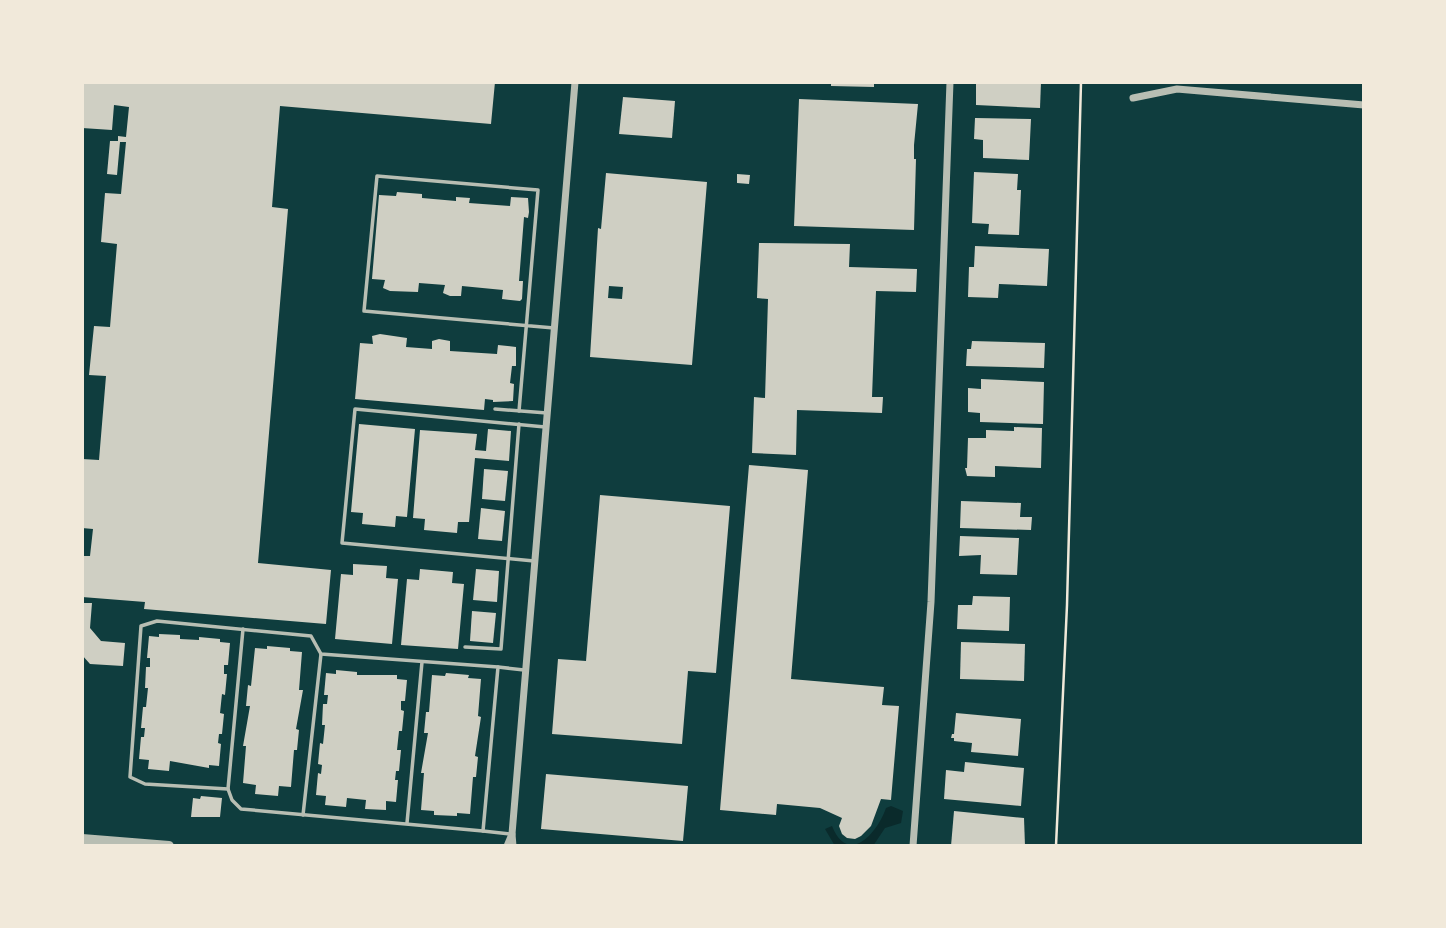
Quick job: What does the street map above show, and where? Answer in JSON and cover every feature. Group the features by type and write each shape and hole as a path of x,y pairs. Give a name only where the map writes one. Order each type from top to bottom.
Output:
{"street":[{"path":"513,846 524,670 575,82"},
{"path":"913,846 931,602 950,82"},
{"path":"1133,98 1177,89 1364,105"},
{"path":"507,846 512,834"},
{"path":"82,839 169,846"}],"lane":[{"path":"519,411 526,325 538,190 377,176 364,311 526,325 554,328"},
{"path":"534,561 342,543 355,409 545,427"},
{"path":"495,409 547,413"},
{"path":"465,647 501,649 519,424"},
{"path":"228,789 145,784 130,777 141,626 157,621 311,636 321,654 303,816"},
{"path":"243,629 228,789 232,800 241,809 512,834"},
{"path":"321,654 524,670"},
{"path":"407,823 422,662"},
{"path":"483,831 498,667"}],"path":[{"path":"1056,846 1067,605 1081,82"}],"water":[{"path":"891,806 903,811 901,823 885,828 873,846 835,846 825,829 832,826 839,838 846,844 854,845 869,836 886,808"}],"building":[{"path":"82,82 495,82 491,124 280,106 272,207 288,209 258,563 331,570 326,624 144,609 145,602 82,597 82,556 90,556 93,529 82,528 82,459 99,460 106,376 89,375 94,326 110,327 117,244 101,242 105,193 121,194 126,142 120,142 117,175 107,174 110,141 118,141 118,136 126,137 129,107 114,105 112,130 82,128"},
{"path":"831,82 874,82 874,87 831,86"},
{"path":"976,82 1041,82 1040,108 976,105"},
{"path":"623,97 675,101 672,138 619,134"},
{"path":"799,99 918,104 914,145 914,230 794,226"},
{"path":"975,118 1031,119 1029,160 983,158 983,140 974,139"},
{"path":"974,172 1018,174 1017,190 1021,190 1019,235 988,234 989,224 972,223"},
{"path":"606,173 707,182 692,365 590,357 598,228 601,229","holes":["609,286 623,287 622,299 608,298"]},
{"path":"737,174 750,175 749,184 737,183"},
{"path":"397,192 422,194 422,198 456,201 456,197 470,198 469,203 510,206 511,197 528,198 529,212 528,218 524,217 519,281 523,281 522,299 502,299 503,290 462,286 461,296 450,296 443,293 445,285 419,283 418,292 390,291 383,288 385,280 372,279 379,195 396,196"},
{"path":"759,243 850,244 849,267 917,269 916,292 876,291 872,397 883,397 882,413 797,410 796,455 752,453 754,397 765,398 768,299 757,298"},
{"path":"975,246 1049,249 1047,286 999,284 998,298 968,297 969,267 974,267"},
{"path":"380,334 407,338 406,347 432,349 432,341 439,339 450,341 450,351 497,354 498,345 516,347 516,366 512,366 510,383 514,384 513,401 493,402 485,399 484,410 355,399 360,343 373,344 372,336"},
{"path":"972,341 1045,343 1044,368 966,366 967,349 971,349"},
{"path":"981,379 1044,382 1043,424 980,422 980,413 968,412 968,388 981,389"},
{"path":"359,424 415,429 407,517 396,516 395,527 362,524 363,513 351,512"},
{"path":"1014,427 1042,428 1041,468 995,466 995,477 967,476 965,468 968,438 986,438 986,430 1014,431"},
{"path":"488,429 511,431 509,461 475,458 469,522 458,522 457,533 424,530 425,519 413,518 420,430 477,434 475,450 486,451"},
{"path":"749,465 808,470 791,679 884,687 882,705 899,706 891,800 881,799 871,826 855,839 842,834 839,826 842,818 820,808 777,804 776,815 720,810"},
{"path":"484,469 508,471 505,501 482,499"},
{"path":"600,495 730,506 716,673 688,671 682,744 552,734 558,659 586,661"},
{"path":"961,501 1021,503 1020,517 1032,517 1031,530 960,528"},
{"path":"481,508 505,511 502,541 478,539"},
{"path":"960,536 1019,538 1017,575 980,574 981,555 959,556"},
{"path":"353,564 387,566 386,578 398,579 392,644 335,639 341,574 353,575"},
{"path":"420,569 453,572 452,583 464,584 458,649 401,645 407,579 419,580"},
{"path":"476,569 499,571 497,602 473,600"},
{"path":"973,596 1010,597 1009,631 957,629 958,605 972,605"},
{"path":"82,603 92,603 90,628 101,641 125,643 123,666 90,664 82,655"},
{"path":"472,611 496,613 493,643 470,641"},
{"path":"159,634 180,635 180,639 220,639 220,642 230,643 228,665 224,665 224,674 227,674 220,713 224,714 218,743 221,744 219,766 209,765 209,768 170,761 169,771 148,769 149,760 139,759 141,737 144,737 145,728 141,728 148,688 145,688 146,667 150,667 150,658 147,658 149,636 159,637"},
{"path":"961,642 1025,644 1024,681 960,679"},
{"path":"267,646 302,652 299,690 303,690 296,729 299,730 297,750 294,750 291,787 279,786 278,796 255,794 256,785 243,783 246,746 243,746 250,706 246,706 248,685 251,686 255,648 267,649"},
{"path":"336,670 357,672 357,675 397,675 397,679 407,680 405,701 401,701 401,710 404,711 397,750 401,750 399,771 396,771 395,780 398,780 396,802 386,801 386,810 365,809 366,800 347,798 346,807 325,805 326,796 316,795 318,773 321,774 322,765 318,764 325,725 322,725 323,704 327,704 328,695 324,695 326,673 336,674"},
{"path":"446,673 481,679 478,716 481,717 475,756 478,757 476,777 473,777 470,814 457,813 457,816 434,815 434,811 421,810 424,773 421,773 428,733 424,733 432,675 445,676"},
{"path":"956,713 1021,719 1018,756 971,752 972,743 954,741 954,738 951,738 954,734"},
{"path":"965,762 1024,768 1021,806 944,799 946,770 964,772"},
{"path":"546,774 688,786 683,841 541,829"},
{"path":"201,796 222,798 220,817 191,817 193,798 200,799"},
{"path":"954,811 1024,818 1025,846 951,846"}]}
